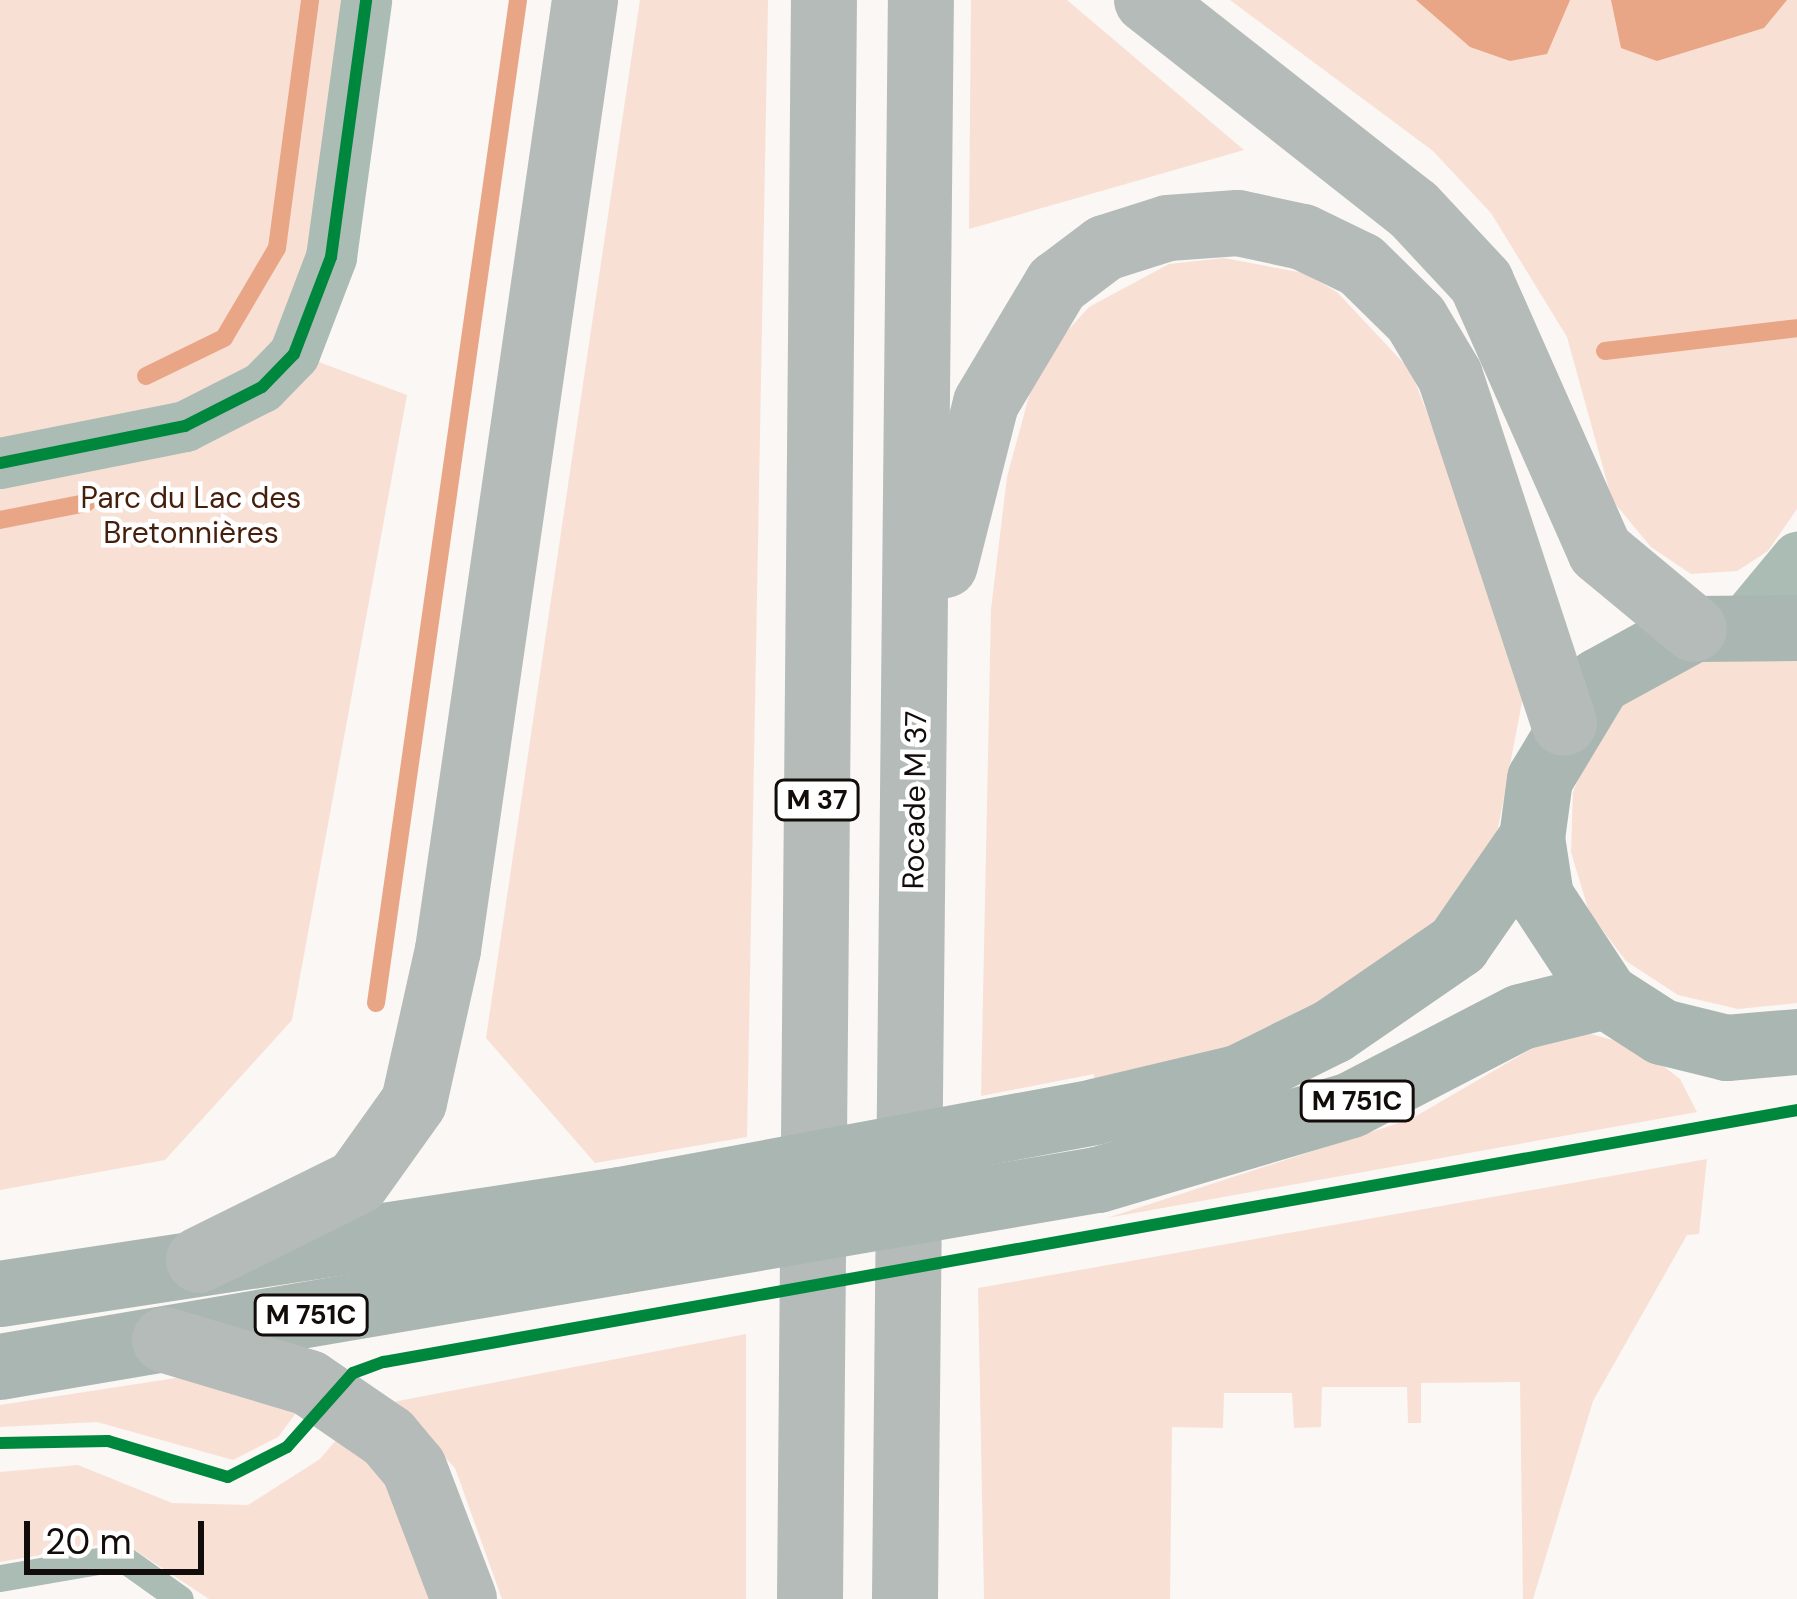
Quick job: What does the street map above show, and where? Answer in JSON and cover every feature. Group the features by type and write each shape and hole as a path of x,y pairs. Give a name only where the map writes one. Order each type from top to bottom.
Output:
{"highway":[{"path":"199,1260 357,1181 414,1102 448,950 585,0"},
{"name":"M 37","path":"809,1599 824,0"},
{"name":"Rocade M 37","path":"905,1599 921,0"},
{"path":"1147,0 1414,209 1481,283 1600,550 1745,626"},
{"path":"916,698 961,490 1016,338 1058,284 1106,248 1168,228 1238,223 1361,265 1416,319 1450,376 1564,723"},
{"path":"165,1340 309,1383 388,1437 414,1468 464,1599"}],"main road":[{"name":"M 751C","path":"1745,626 1643,649 1564,723 1540,778 1532,838 1541,897 1606,996 1662,1032 1727,1048 1797,1042"},
{"name":"M 751C","path":"0,1367 165,1340 1238,1078 1333,1031 1457,945 1532,838"},
{"name":"M 751C","path":"0,1294 199,1260 622,1231 1098,1180 1351,1105 1521,1017 1606,996"}],"street":[{"path":"0,463 185,427 262,387 294,354 331,257 366,0"},
{"path":"1745,626 1797,557"}],"lane":[{"path":"0,1578 121,1557 180,1599"}],"green space":[{"name":"Parc du Lac des Bretonnières","path":"0,0 366,0 295,353 407,395 292,1020 165,1160 0,1190"},
{"path":"640,0 768,0 747,1137 595,1163 486,1038"},
{"path":"971,0 1067,0 1244,150 969,229"},
{"path":"1230,0 1797,0 1797,509 1768,551 1737,571 1691,574 1651,547 1612,500 1567,337 1491,213 1433,151"},
{"path":"1224,258 1304,273 1337,292 1411,371 1527,676 1497,833 1449,923 1236,1056 1094,1091 1094,1074 981,1096 991,609 1007,477 1038,363 1089,307 1169,264"},
{"path":"1797,656 1797,1003 1738,1009 1678,995 1626,961 1589,912 1571,852 1573,792 1596,735 1637,688 1691,658"},
{"path":"1591,1034 1639,1047 1680,1079 1697,1112 1107,1218 1411,1119 1550,1038"},
{"path":"1707,1159 1699,1234 1687,1235 1593,1401 1533,1599 1523,1599 1520,1382 1421,1383 1421,1423 1408,1423 1407,1387 1322,1387 1321,1427 1294,1428 1292,1393 1224,1393 1223,1428 1172,1427 1170,1599 984,1599 978,1288"},
{"path":"746,1334 746,1599 502,1599 455,1468 393,1402"},
{"path":"202,1374 306,1400 278,1437 233,1460 97,1422 0,1427 0,1405"},
{"path":"347,1427 383,1454 441,1599 209,1599 121,1541 0,1562 0,1472 78,1465 172,1503 248,1505 320,1459"}],"shaded area":[{"path":"1416,0 1570,0 1547,54 1510,61 1470,47"},
{"path":"1611,0 1787,0 1764,28 1657,61 1621,48"}],"waterway":[{"path":"146,376 224,338 277,248 310,0"},
{"path":"376,1003 518,0"},
{"path":"1605,351 1797,328"},
{"path":"0,520 86,503"}],"cycle path":[{"path":"0,463 185,426 262,387 294,354 331,257 366,0"},
{"path":"0,1443 108,1441 228,1477 287,1447 353,1373 384,1362 1797,1110"}]}
